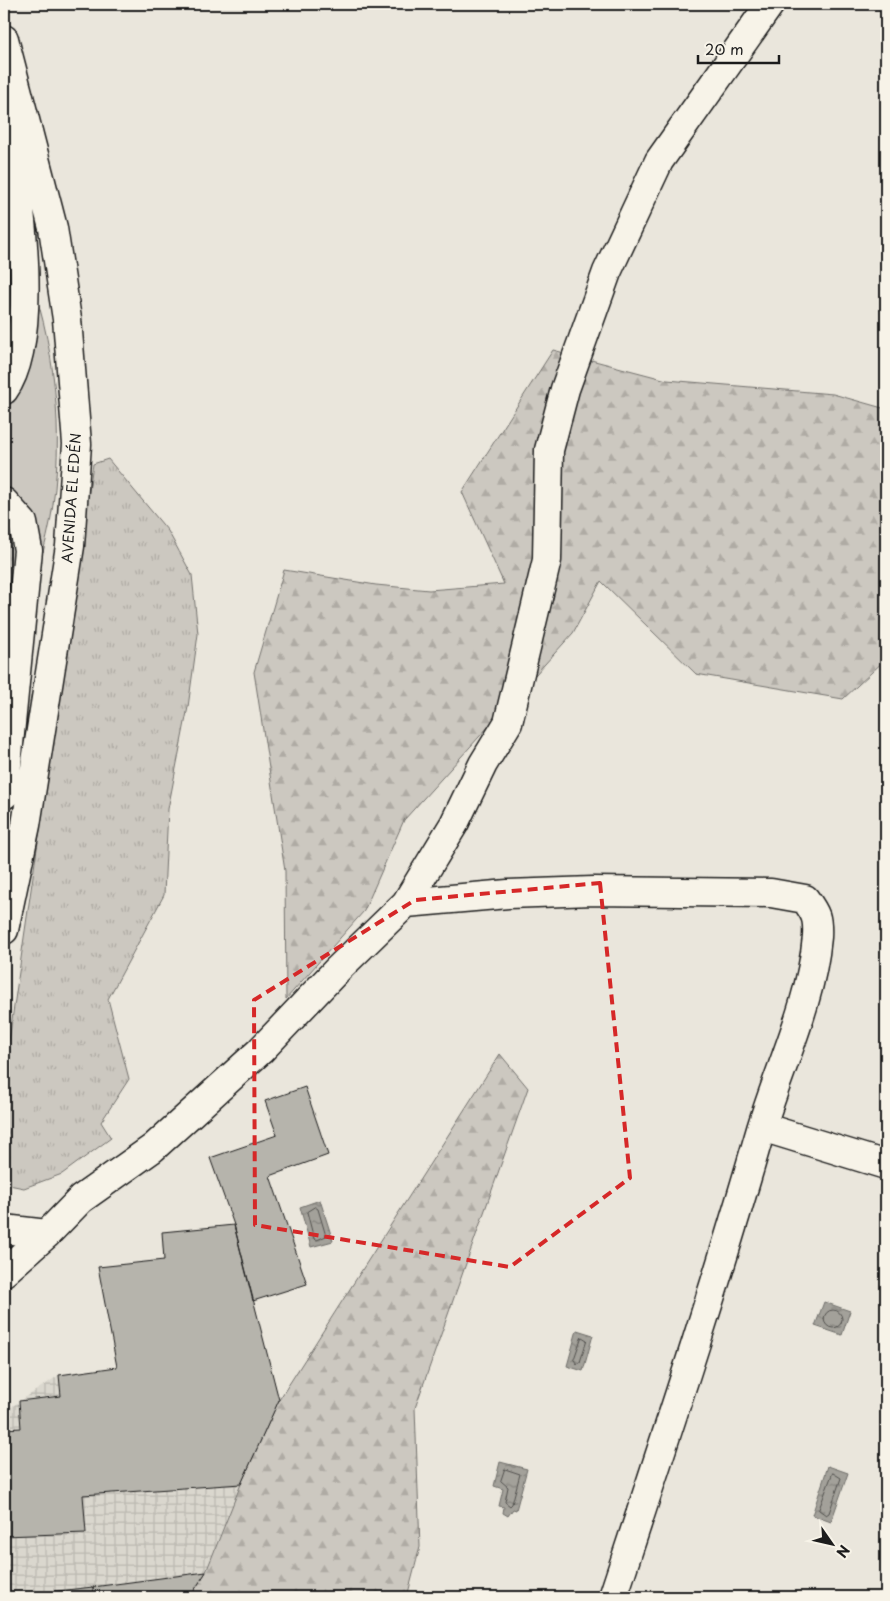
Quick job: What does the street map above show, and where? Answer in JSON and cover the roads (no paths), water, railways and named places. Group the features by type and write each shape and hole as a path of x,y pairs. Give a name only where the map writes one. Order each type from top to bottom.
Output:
{"street":[{"path":"4,1272 47,1234 81,1199 153,1148 260,1052 338,969 406,903 454,824 483,764 508,723 547,560 549,450 565,389 607,272 659,162 770,4"},
{"name":"AVENIDA EL EDÉN","path":"4,39 53,228 67,319 77,444 70,546 26,825 4,930"},
{"path":"4,82 24,236 20,349 4,390"},
{"path":"4,502 23,523 28,550 4,795"},
{"path":"406,903 508,894 593,891 771,893 805,899 817,916 816,938 808,989 762,1127 737,1218 613,1597"},
{"path":"762,1127 886,1165"},
{"path":"4,1229 47,1234"}],"water":[{"path":"320,1200 333,1241 311,1247 300,1207"},
{"path":"824,1302 850,1311 842,1335 815,1326"},
{"path":"577,1330 593,1335 583,1371 567,1366"},
{"path":"500,1462 527,1469 516,1510 513,1509 508,1516 503,1513 504,1507 499,1506 503,1489 494,1486"},
{"path":"828,1466 848,1473 831,1522 812,1515"}]}
